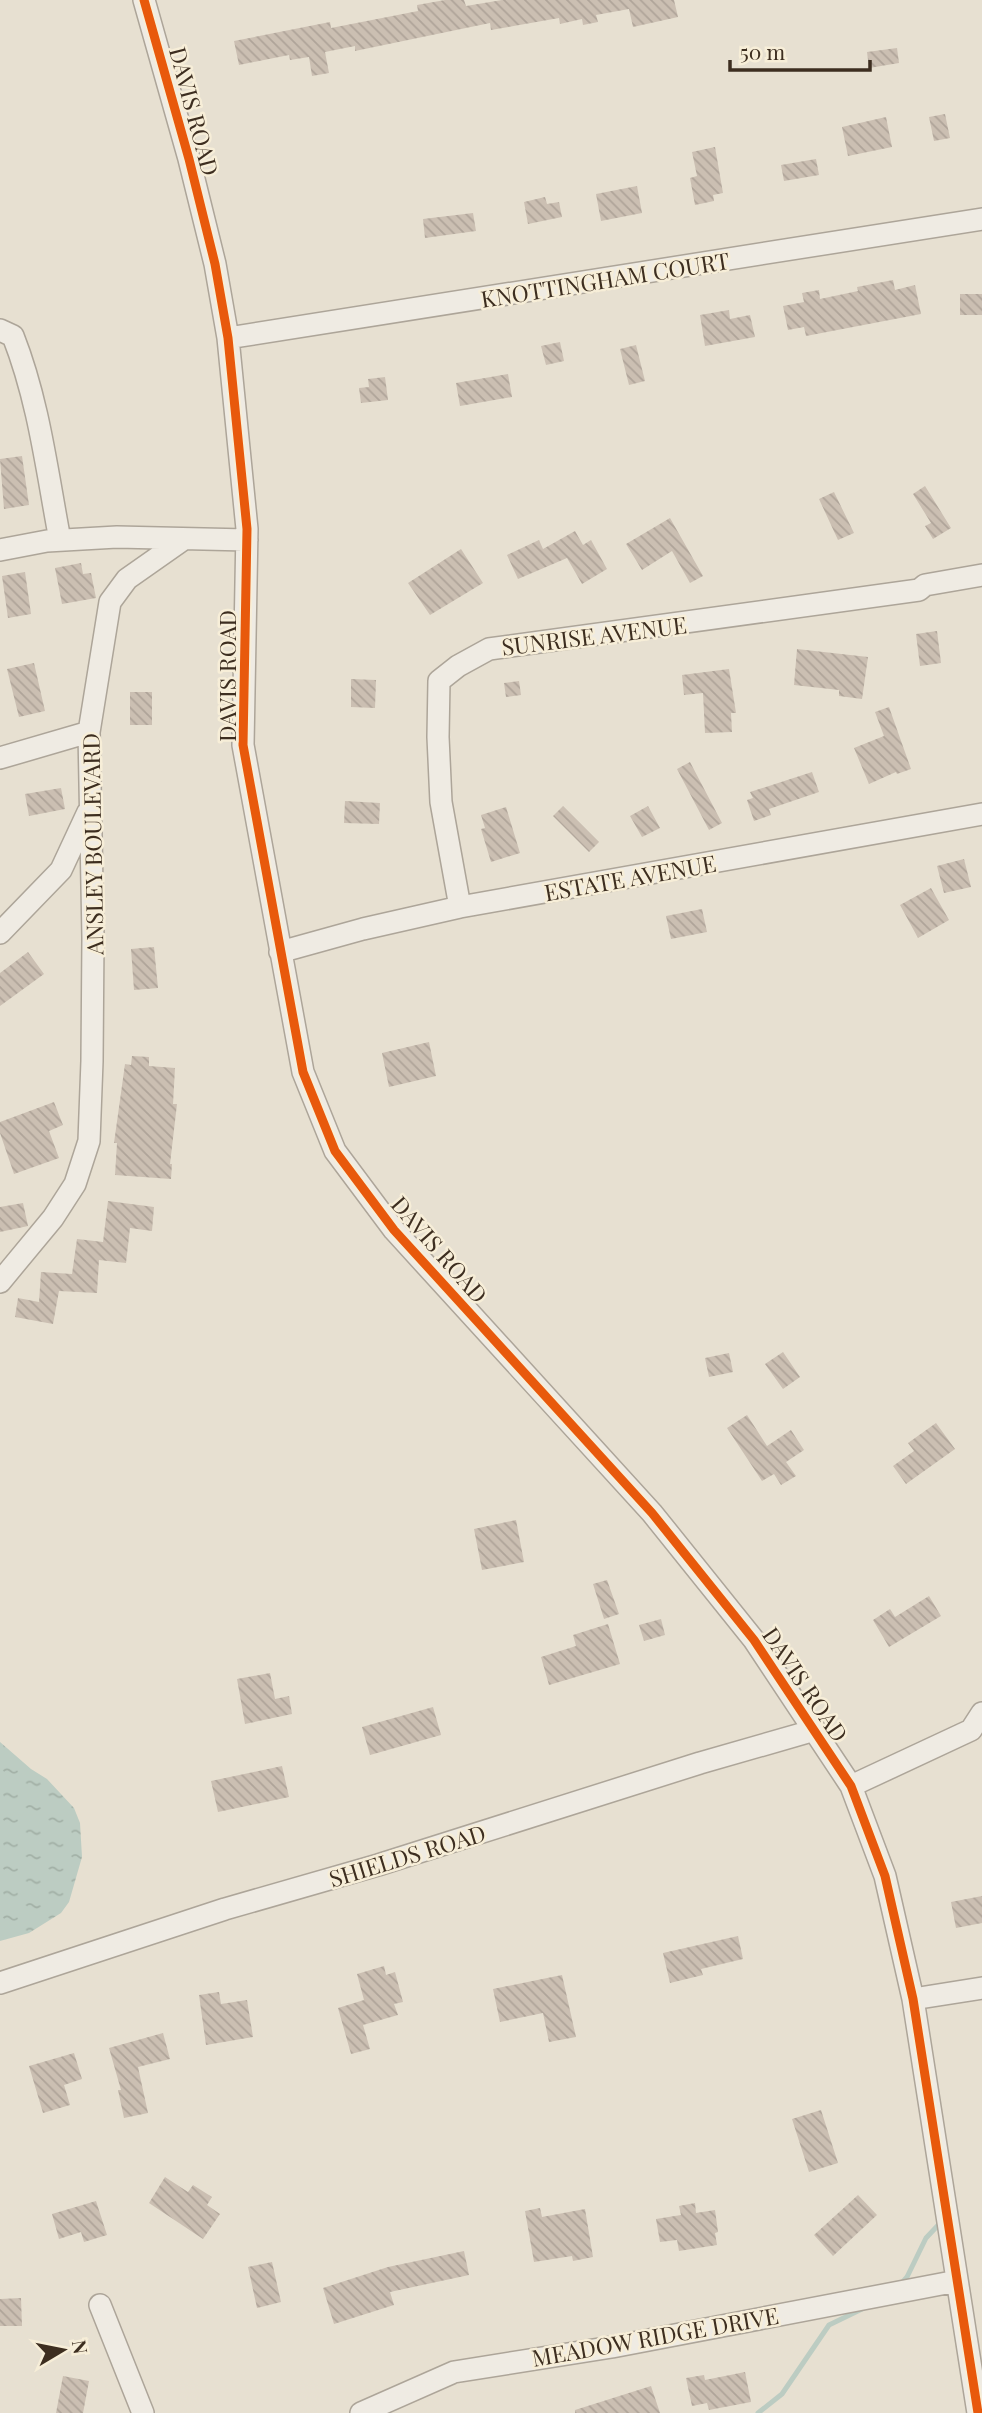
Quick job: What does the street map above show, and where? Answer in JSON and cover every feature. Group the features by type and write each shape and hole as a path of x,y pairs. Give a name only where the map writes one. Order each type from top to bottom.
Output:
{"street":[{"name":"DAVIS ROAD","path":"144,0 189,159 215,264 228,338 247,540 243,746 303,1072 335,1151 394,1230 652,1513 754,1640 851,1786 885,1876 913,1999 978,2413"},
{"name":"KNOTTINGHAM COURT","path":"228,338 982,219"},
{"path":"0,330 13,336 37,411 60,540"},
{"path":"0,550 60,540 117,537 247,540"},
{"name":"ANSLEY BOULEVARD","path":"0,1282 68,1196 75,1184 89,1141 93,1047 89,732 110,602 127,579 184,539"},
{"name":"SUNRISE AVENUE","path":"460,907 441,802 438,737 439,681 458,666 489,649 919,590 925,585 982,575"},
{"path":"0,758 89,732"},
{"path":"0,933 61,870 91,807"},
{"name":"ESTATE AVENUE","path":"280,952 362,929 460,907 982,814"},
{"path":"851,1786 971,1730 982,1713"},
{"name":"SHIELDS ROAD","path":"0,1983 225,1909 378,1865 700,1763 814,1730"},
{"path":"913,1999 982,1987"},
{"name":"MEADOW RIDGE DRIVE","path":"361,2413 454,2372 612,2347 957,2281"},
{"path":"100,2305 143,2413"}],"water":[{"path":"0,1742 47,1779 74,1808 80,1823 82,1857 69,1902 61,1913 29,1933 0,1941"}],"building":[{"path":"464,0 466,6 502,0 674,0 678,17 633,27 629,9 596,15 598,22 583,25 582,19 560,24 559,18 491,30 490,23 355,51 355,46 325,52 329,73 312,76 309,57 290,60 289,55 239,65 234,41 330,22 331,28 418,11 417,5"},
{"path":"897,48 899,63 869,68 867,52"},
{"path":"945,114 950,138 934,141 929,117"},
{"path":"886,117 892,147 848,156 842,127"},
{"path":"715,147 723,193 713,195 714,201 695,205 690,178 697,176 692,152"},
{"path":"816,159 819,175 784,181 781,165"},
{"path":"637,186 642,213 601,221 596,194"},
{"path":"545,197 547,204 559,202 562,217 528,224 524,202"},
{"path":"473,213 476,231 425,238 423,219"},
{"path":"893,280 895,290 915,285 921,314 806,336 804,327 788,330 783,306 804,302 802,293 819,290 820,299 858,291 857,287"},
{"path":"960,294 982,294 982,315 960,315"},
{"path":"729,310 730,319 750,315 755,337 705,346 700,315"},
{"path":"560,342 564,361 546,365 541,346"},
{"path":"636,345 645,381 629,385 620,349"},
{"path":"508,374 512,397 460,406 456,383"},
{"path":"385,377 388,400 361,403 359,388 369,387 368,379"},
{"path":"22,456 29,505 4,509 0,459"},
{"path":"925,486 951,528 933,539 925,526 931,523 913,494"},
{"path":"834,492 854,533 838,540 819,499"},
{"path":"670,518 703,576 690,583 672,551 642,570 626,544"},
{"path":"575,531 583,545 591,540 607,569 582,584 567,558 518,579 507,555 539,540 543,549"},
{"path":"461,549 483,583 430,615 408,583"},
{"path":"81,563 83,574 91,573 96,598 62,604 55,568"},
{"path":"25,572 31,614 8,618 2,576"},
{"path":"937,631 941,663 920,666 916,634"},
{"path":"797,649 868,657 862,699 839,696 839,690 794,685"},
{"path":"34,663 45,711 19,717 7,669"},
{"path":"729,669 736,713 731,713 732,732 705,733 703,693 684,695 682,675"},
{"path":"351,679 376,680 375,708 351,707"},
{"path":"519,681 521,695 506,697 504,683"},
{"path":"130,692 152,692 152,725 130,725"},
{"path":"889,707 911,769 897,774 896,772 869,784 854,748 884,736 875,712"},
{"path":"690,762 722,823 709,830 677,769"},
{"path":"812,772 819,792 769,809 771,815 754,821 747,800 753,798 750,792"},
{"path":"61,788 65,809 29,816 25,794"},
{"path":"345,801 380,803 379,824 344,823"},
{"path":"563,806 599,842 589,852 553,816"},
{"path":"648,806 660,828 642,837 630,816"},
{"path":"506,807 520,853 491,862 481,829 485,828 481,815"},
{"path":"964,859 971,887 944,893 937,866"},
{"path":"931,888 949,920 918,938 900,905"},
{"path":"702,909 707,932 671,939 666,916"},
{"path":"154,947 158,988 134,990 131,949"},
{"path":"28,952 44,974 0,1006 0,973"},
{"path":"429,1042 436,1076 389,1087 382,1053"},
{"path":"132,1056 149,1057 149,1066 175,1068 173,1104 177,1104 170,1164 171,1179 115,1175 117,1143 114,1143 125,1064 131,1065"},
{"path":"54,1102 63,1125 49,1131 59,1158 14,1174 0,1133 0,1122"},
{"path":"108,1201 154,1207 152,1231 130,1228 126,1263 99,1260 97,1293 59,1291 53,1324 15,1317 18,1298 39,1302 41,1272 72,1274 77,1239 103,1242"},
{"path":"23,1203 28,1226 0,1232 0,1207"},
{"path":"783,1352 800,1377 783,1389 765,1364"},
{"path":"729,1353 733,1372 709,1377 705,1358"},
{"path":"747,1415 767,1446 791,1430 804,1450 786,1462 796,1476 781,1485 774,1474 762,1481 727,1428"},
{"path":"936,1423 955,1449 906,1484 893,1466 914,1451 908,1443"},
{"path":"516,1520 524,1562 482,1570 474,1529"},
{"path":"607,1580 619,1614 604,1619 593,1584"},
{"path":"929,1596 941,1616 889,1647 873,1620 890,1609 895,1617"},
{"path":"661,1619 665,1635 644,1641 639,1625"},
{"path":"608,1624 620,1664 549,1685 541,1657 576,1646 573,1635"},
{"path":"270,1673 275,1699 289,1696 292,1714 245,1724 237,1679"},
{"path":"433,1707 441,1735 370,1755 362,1727"},
{"path":"282,1766 289,1797 218,1812 211,1781"},
{"path":"982,1896 982,1923 956,1928 951,1902"},
{"path":"738,1936 743,1959 701,1969 703,1975 670,1983 663,1953"},
{"path":"384,1966 386,1975 395,1972 403,2002 394,2004 398,2015 363,2025 370,2049 351,2054 338,2008 364,2000 357,1974"},
{"path":"562,1975 576,2037 549,2042 543,2013 500,2022 493,1989"},
{"path":"219,1992 221,2004 247,2000 253,2037 206,2045 199,1995"},
{"path":"163,2033 170,2059 138,2067 148,2113 124,2118 118,2090 121,2090 109,2048"},
{"path":"74,2053 82,2079 64,2085 70,2105 43,2113 29,2066"},
{"path":"821,2110 838,2163 809,2172 792,2119"},
{"path":"165,2177 188,2192 193,2185 212,2197 207,2205 220,2214 203,2239 149,2203"},
{"path":"858,2195 877,2215 833,2256 814,2235"},
{"path":"96,2201 107,2235 84,2242 81,2232 59,2239 52,2214"},
{"path":"695,2203 696,2213 715,2210 717,2245 679,2251 677,2240 660,2242 656,2219 681,2215 679,2206"},
{"path":"540,2208 542,2217 585,2209 593,2257 573,2261 572,2256 534,2262 525,2211"},
{"path":"464,2251 469,2275 390,2292 394,2305 334,2324 323,2288 388,2267"},
{"path":"272,2262 281,2302 257,2308 248,2267"},
{"path":"21,2298 22,2326 0,2326 0,2299"},
{"path":"745,2372 751,2402 709,2410 707,2403 692,2406 686,2378 704,2375 705,2380"},
{"path":"63,2376 89,2381 83,2413 56,2413"},
{"path":"651,2386 660,2413 575,2413 575,2410"}],"waterway":[{"path":"901,2284 926,2238 943,2220"},
{"path":"758,2413 782,2394 829,2325 864,2308"}],"cycle path":[{"path":"144,0 189,159 215,264 228,338 247,529 243,745 303,1072 335,1151 394,1230 652,1513 754,1640 851,1786 885,1876 913,1999 978,2413"}]}
